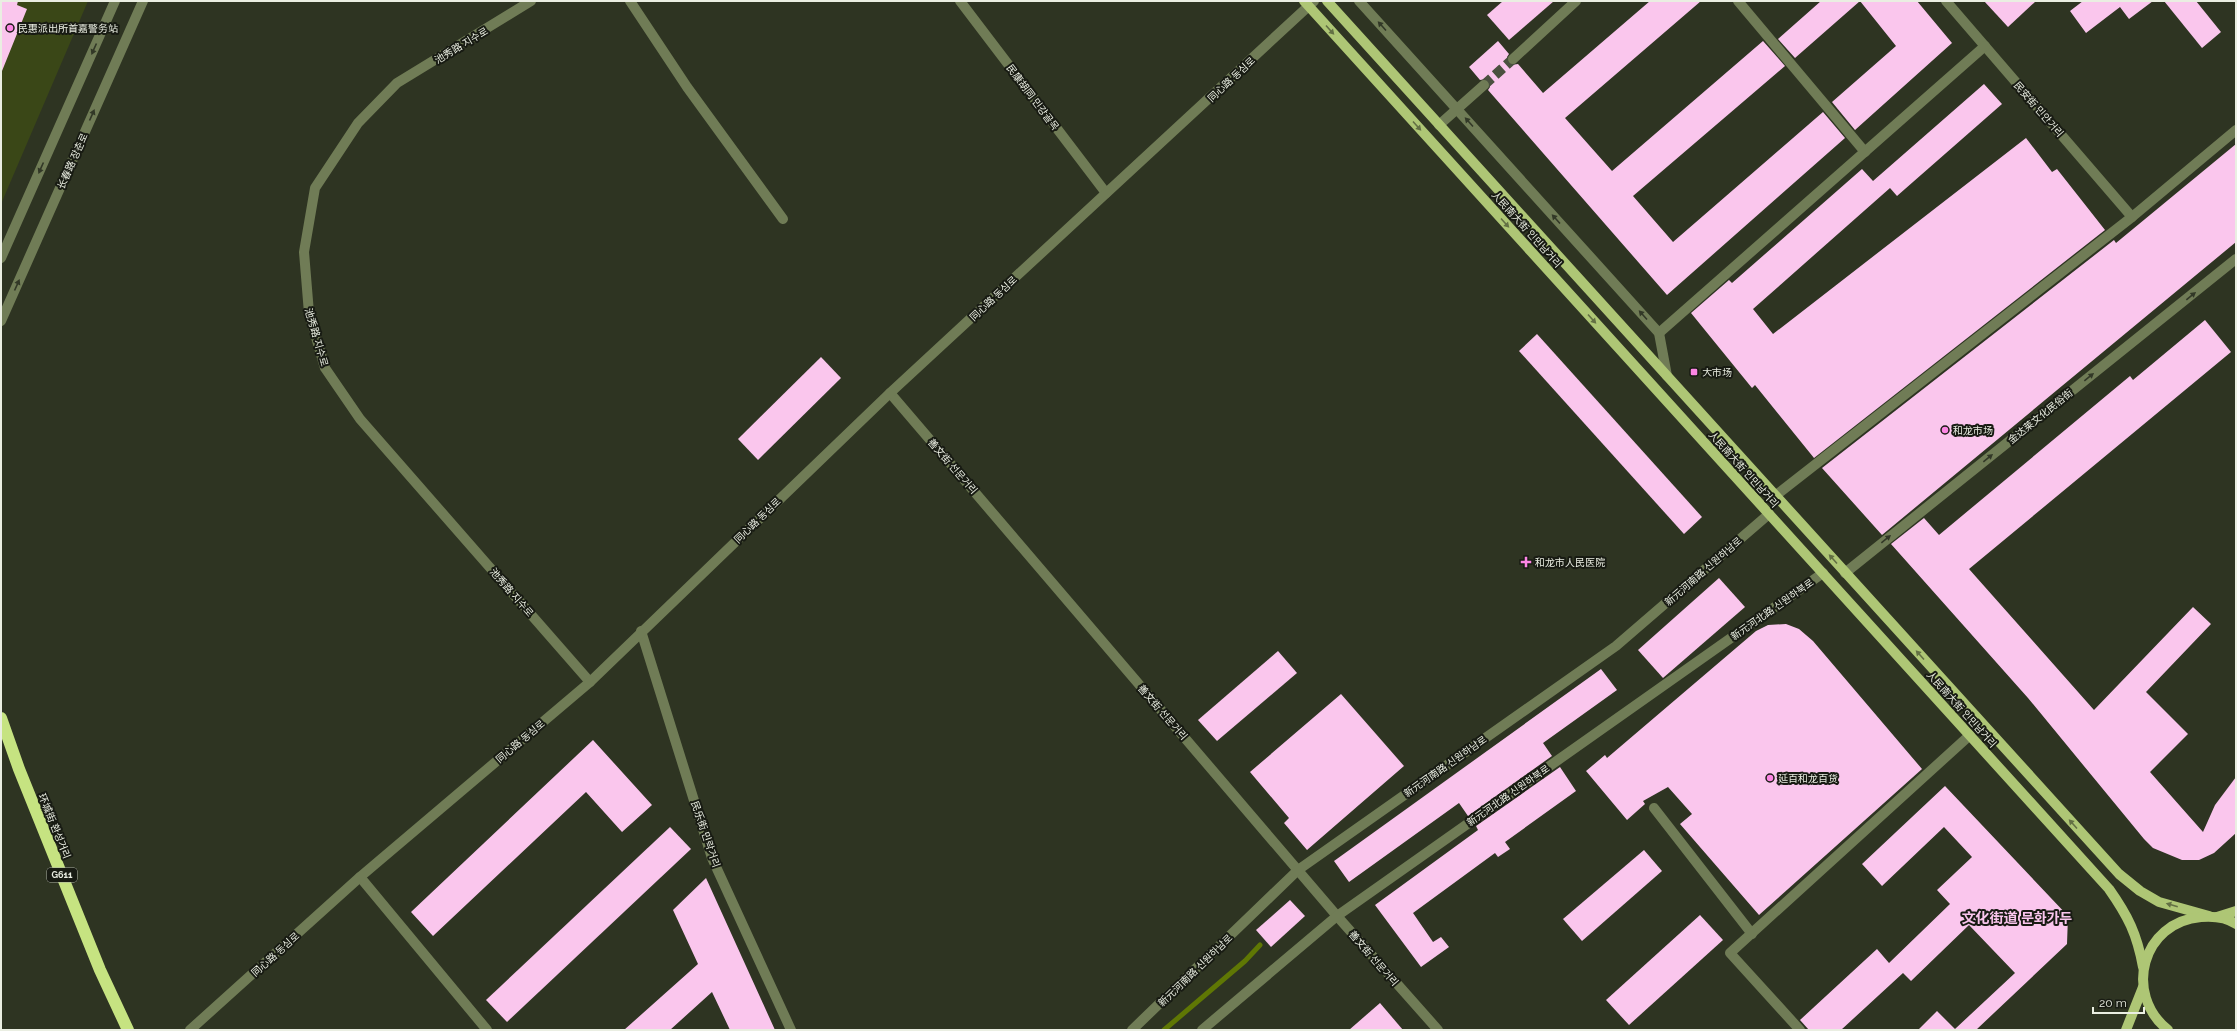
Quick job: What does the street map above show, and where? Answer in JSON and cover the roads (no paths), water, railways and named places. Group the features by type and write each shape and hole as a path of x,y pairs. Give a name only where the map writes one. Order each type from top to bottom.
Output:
{"highway":[{"name":"环城街 환성거리","path":"1,718 19,769 100,970 128,1030"}],"main road":[{"name":"人民南大街 인민남거리","path":"1327,1 2119,874 2140,891 2159,902 2213,916 2236,924"},
{"name":"人民南大街 인민남거리","path":"1309,3 2109,889 2133,928 2138,941 2143,967"},
{"path":"2126,1030 2142,987 2143,967 2149,950 2160,935 2170,928 2191,918 2213,916 2236,911"},
{"path":"2142,987 2148,1006 2159,1023 2168,1030"}],"street":[{"path":"1,258 115,1"},
{"name":"长春路 장춘로","path":"1,321 143,1"},
{"name":"池秀路 지수로","path":"531,1 398,83 358,123 315,188 304,252 305,267 309,313 325,368 351,406 360,419 590,682"},
{"path":"630,1 687,87 782,218"},
{"name":"民康胡同 민강골목","path":"960,1 1106,193"},
{"path":"1359,1 1659,333 1666,376"},
{"path":"1513,58 1576,1"},
{"path":"1738,1 1865,152"},
{"name":"民安街 민안거리","path":"1946,1 2132,216"},
{"name":"同心路 동심로","path":"190,1030 360,877 590,682 641,631 890,393 1309,3"},
{"path":"1659,333 1985,46"},
{"path":"1439,125 1484,85"},
{"path":"1775,496 2132,216 2236,130"},
{"name":"金达莱文化民俗街","path":"1845,572 2236,259"},
{"name":"善文街 선문거리","path":"890,393 1337,916 1438,1030"},
{"name":"新元河南路 신원하남로","path":"1132,1030 1298,870 1616,646 1769,514"},
{"name":"新元河北路 신원하북로","path":"1202,1030 1337,916 1823,573"},
{"name":"民乐街 민락거리","path":"641,631 712,858 791,1030"},
{"path":"1800,1030 1730,953 1970,736"},
{"path":"1654,808 1752,934"},
{"path":"360,877 487,1030"}],"waterway":[{"path":"1164,1030 1245,961 1260,945"}],"tunnel":[{"path":"1484,85 1513,59"}],"place":[{"name":"民惠派出所首嘉警务站","path":"10,28"},
{"name":"大市场","path":"1694,372"},
{"name":"和龙市场","path":"1945,430"},
{"name":"和龙市人民医院","path":"1526,562"},
{"name":"延百和龙百货","path":"1770,778"}],"district":[{"name":"文化街道 문화가두","path":"2017,918"}]}
